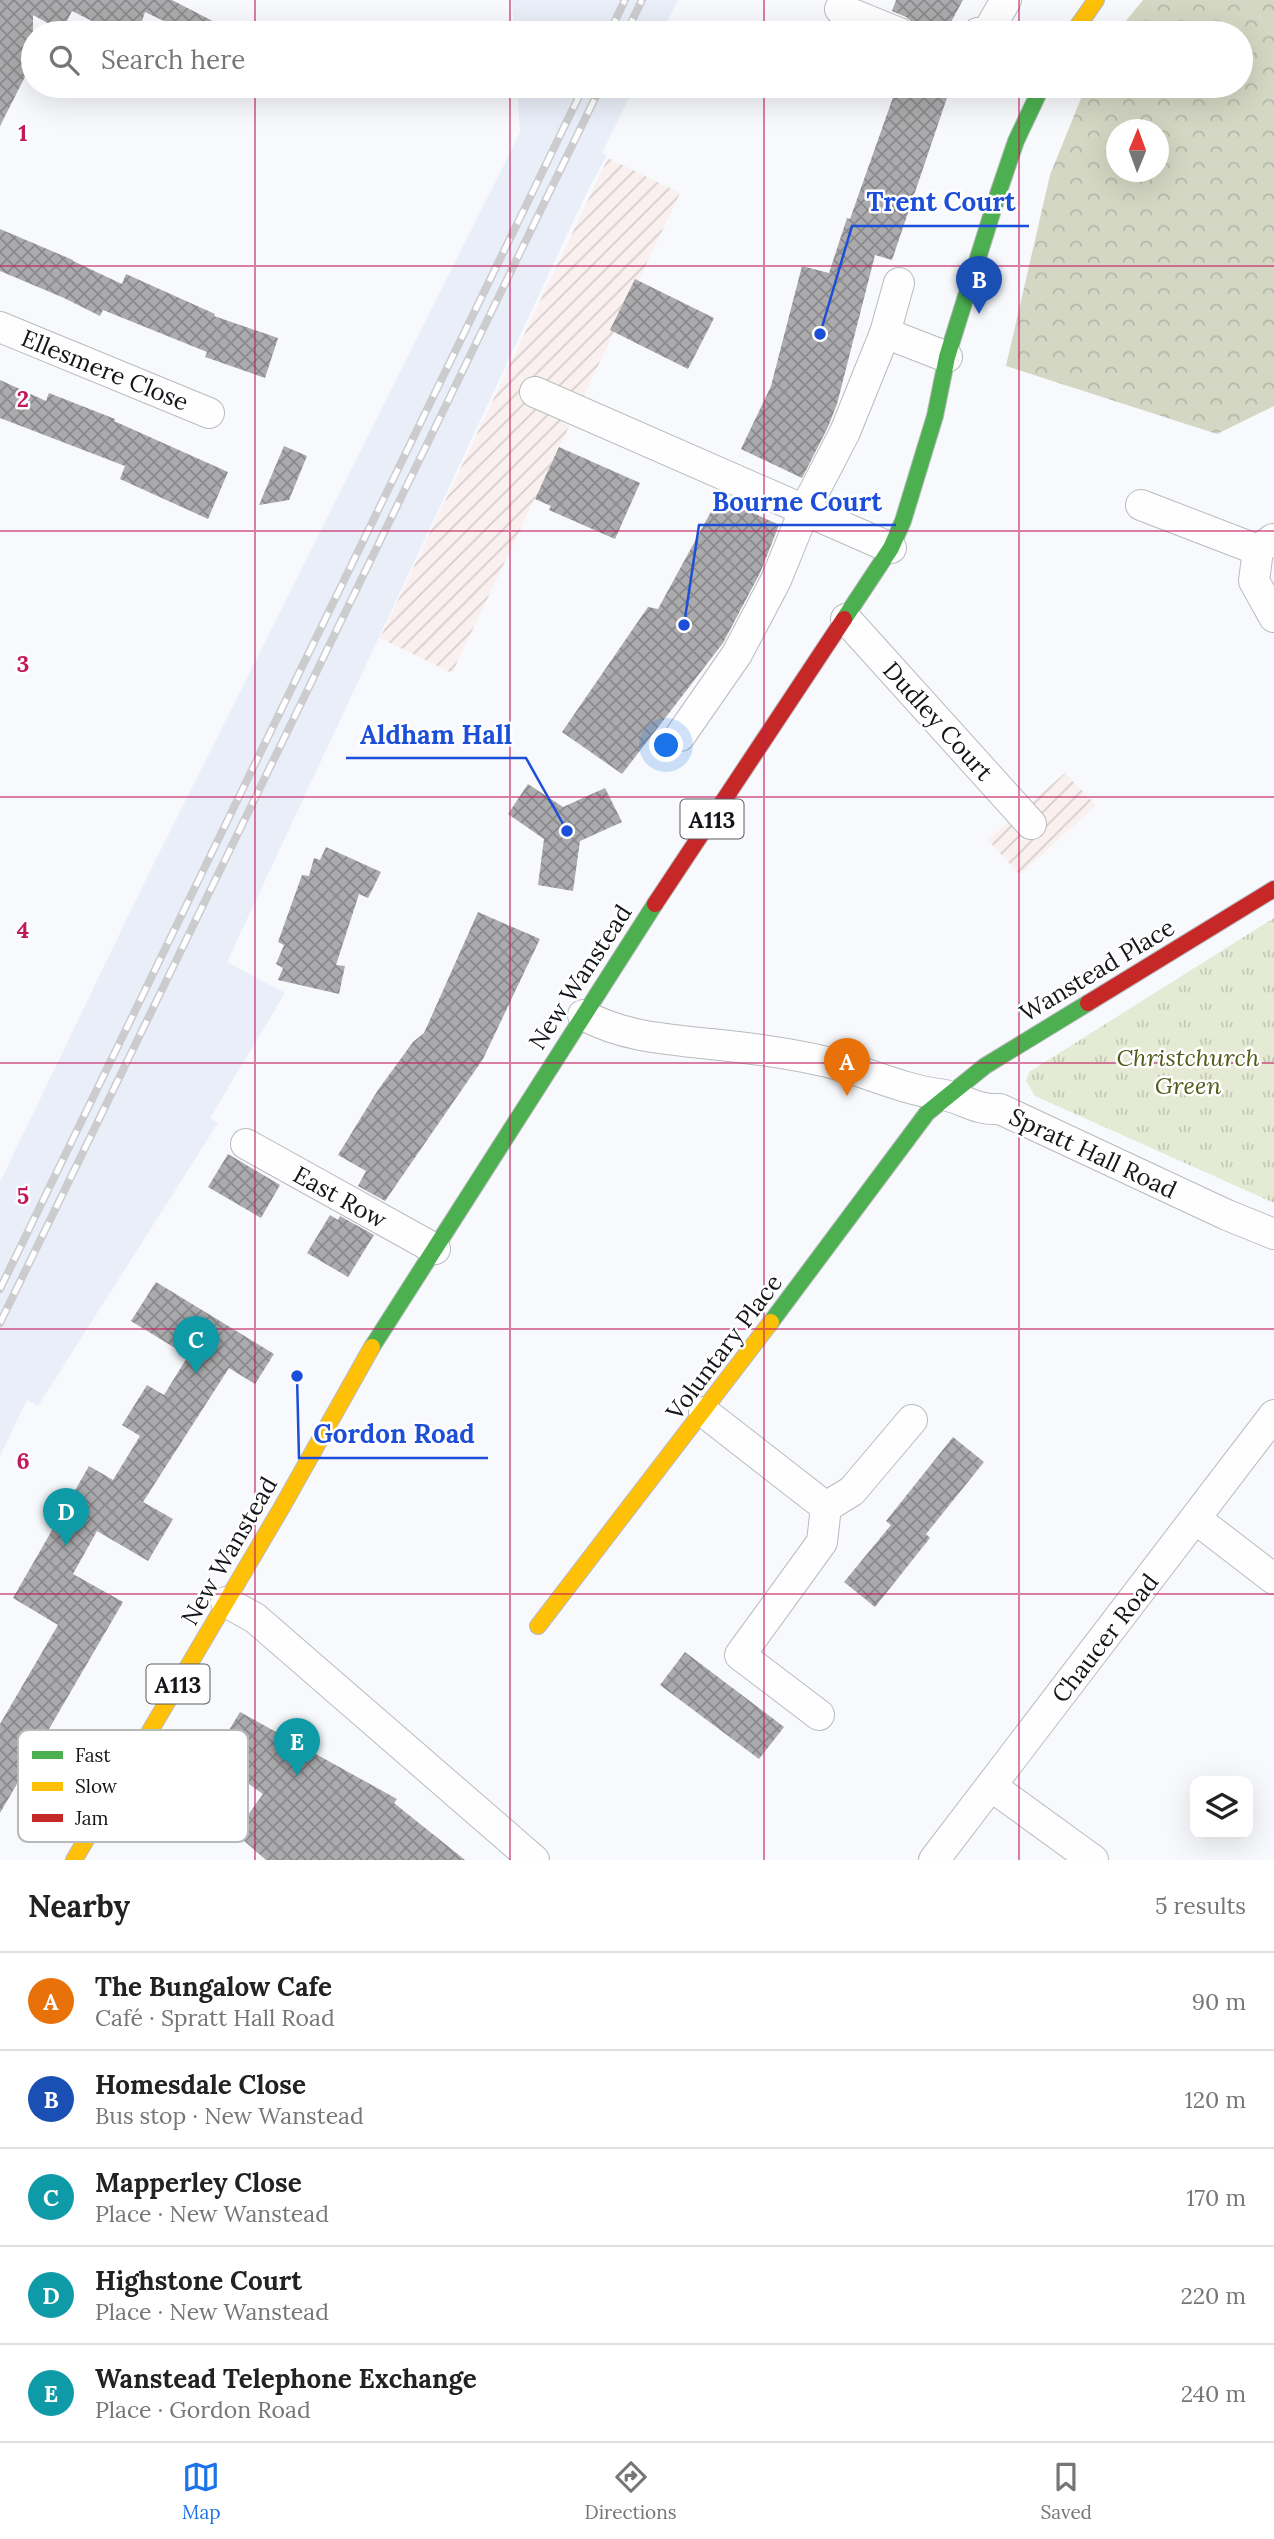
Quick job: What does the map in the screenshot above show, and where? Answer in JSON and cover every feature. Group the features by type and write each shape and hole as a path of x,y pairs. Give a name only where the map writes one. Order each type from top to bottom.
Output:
{"main road":[{"path":"1081,21 1096,0"},
{"name":"New Wanstead","path":"151,1730 356,1373 583,1015 891,548 903,521 935,416 947,357 1016,141 1036,98"},
{"name":"Wanstead Place","path":"947,1096 985,1066 1274,889"},
{"name":"Voluntary Place","path":"538,1626 704,1412 927,1113 947,1096"},
{"name":"New Wanstead","path":"74,1860 85,1842"}],"street":[{"path":"994,21 1006,0"},
{"path":"841,9 870,21"},
{"path":"680,736 737,654 776,580 804,511 845,432 885,333 899,283"},
{"name":"Ellesmere Close","path":"0,327 209,413"},
{"path":"885,333 947,357"},
{"path":"536,392 891,548"},
{"path":"1141,505 1266,544 1254,581 1274,617"},
{"name":"Dudley Court","path":"846,619 1031,824"},
{"name":"Spratt Hall Road","path":"583,1015 605,1027 636,1036 746,1048 826,1062 921,1092 947,1096 985,1110 1000,1110 1274,1234"},
{"name":"East Row","path":"246,1144 435,1249"},
{"path":"704,1412 825,1507"},
{"name":"Chaucer Road","path":"934,1860 1274,1415"},
{"path":"825,1507 852,1491 912,1420"},
{"path":"819,1715 740,1655 822,1542 825,1507"},
{"path":"1196,1519 1274,1579"},
{"path":"226,1602 255,1618 534,1860"},
{"path":"991,1786 1093,1860"}],"shaded area":[{"path":"512,0 678,0 667,21 513,21"},
{"path":"518,98 629,98 602,153 607,155 588,190 227,962 285,993 210,1118 218,1123 38,1406 27,1400 0,1456 0,1182 149,873 520,132"},
{"path":"608,158 680,193 452,673 380,638"},
{"path":"1065,773 1096,805 1020,875 988,840"}],"green space":[{"path":"1143,0 1274,0 1274,406 1217,434 1006,366 1050,175 1081,98 1253,98 1253,21 1126,21"},
{"name":"Christchurch Green","path":"1274,918 1274,1203 1035,1096 1026,1081 1029,1072"}],"building":[{"path":"0,0 172,0 213,21 164,21 145,12 142,21 92,21 72,11 67,21 44,21 33,15 33,21 21,21 21,85 0,126"},
{"path":"896,0 963,0 952,21 911,21 892,11"},
{"path":"893,98 947,98 892,260 875,255 837,404 802,478 741,449 771,386 802,266 829,273 847,218 850,219"},
{"path":"0,229 122,284 126,274 215,314 214,316 278,338 265,378 205,357 207,352 103,310 100,316 0,271"},
{"path":"635,279 714,318 688,369 610,330"},
{"path":"0,380 46,401 49,393 115,419 114,421 228,472 208,519 120,479 125,466 0,418"},
{"path":"284,446 307,456 289,500 259,505"},
{"path":"559,447 640,483 615,539 549,510 551,506 535,499"},
{"path":"719,497 779,525 760,573 723,643 622,774 562,732 648,607 658,609"},
{"path":"528,784 563,807 605,788 622,822 580,841 573,891 538,885 544,839 508,814"},
{"path":"326,847 381,872 368,898 359,894 336,965 345,966 339,994 278,980 283,968 276,964 284,945 278,942 302,875 309,876 314,858 320,860"},
{"path":"478,912 540,939 483,1059 385,1201 358,1186 366,1171 338,1155 378,1090 413,1042 424,1033"},
{"path":"228,1154 280,1185 261,1218 208,1187"},
{"path":"330,1215 338,1220 340,1216 374,1235 348,1277 307,1253"},
{"path":"156,1282 274,1354 255,1384 229,1368 143,1502 173,1519 148,1561 97,1531 73,1574 123,1602 48,1730 18,1730 18,1782 0,1813 0,1724 58,1625 13,1598 89,1466 113,1480 140,1436 122,1425 147,1385 164,1395 188,1356 131,1321"},
{"path":"953,1437 984,1462 926,1534 930,1538 875,1607 844,1582 891,1525 886,1521"},
{"path":"685,1652 784,1727 759,1759 660,1685"},
{"path":"240,1712 397,1799 394,1803 465,1860 266,1860 245,1842 248,1842 248,1815 263,1794 248,1783 248,1730 229,1730"}],"railway":[{"path":"615,21 625,0"},
{"path":"632,21 642,0"},
{"path":"0,1289 578,98"},
{"path":"0,1323 595,98"}],"traffic: fast":[{"path":"844,619 891,548 903,521 935,416 947,357 998,194 1016,141 1036,98"},
{"path":"372,1347 655,904"},
{"path":"771,1322 927,1113 985,1066 1088,1003"}],"traffic: slow":[{"path":"1081,21 1096,0"},
{"path":"538,1626 771,1322"},
{"path":"151,1730 282,1507 372,1347"},
{"path":"74,1860 85,1842"}],"traffic: jam":[{"path":"655,904 844,619"},
{"path":"1088,1003 1274,889"}],"place":[{"name":"Homesdale Close","path":"979,314"},
{"name":"Trent Court","path":"820,334"},
{"name":"Bourne Court","path":"684,625"},
{"name":"Aldham Hall","path":"567,831"},
{"name":"The Bungalow Cafe","path":"847,1096"},
{"name":"Mapperley Close","path":"196,1374"},
{"name":"Gordon Road","path":"297,1376"},
{"name":"Highstone Court","path":"66,1546"},
{"name":"Wanstead Telephone Exchange","path":"297,1776"}]}
